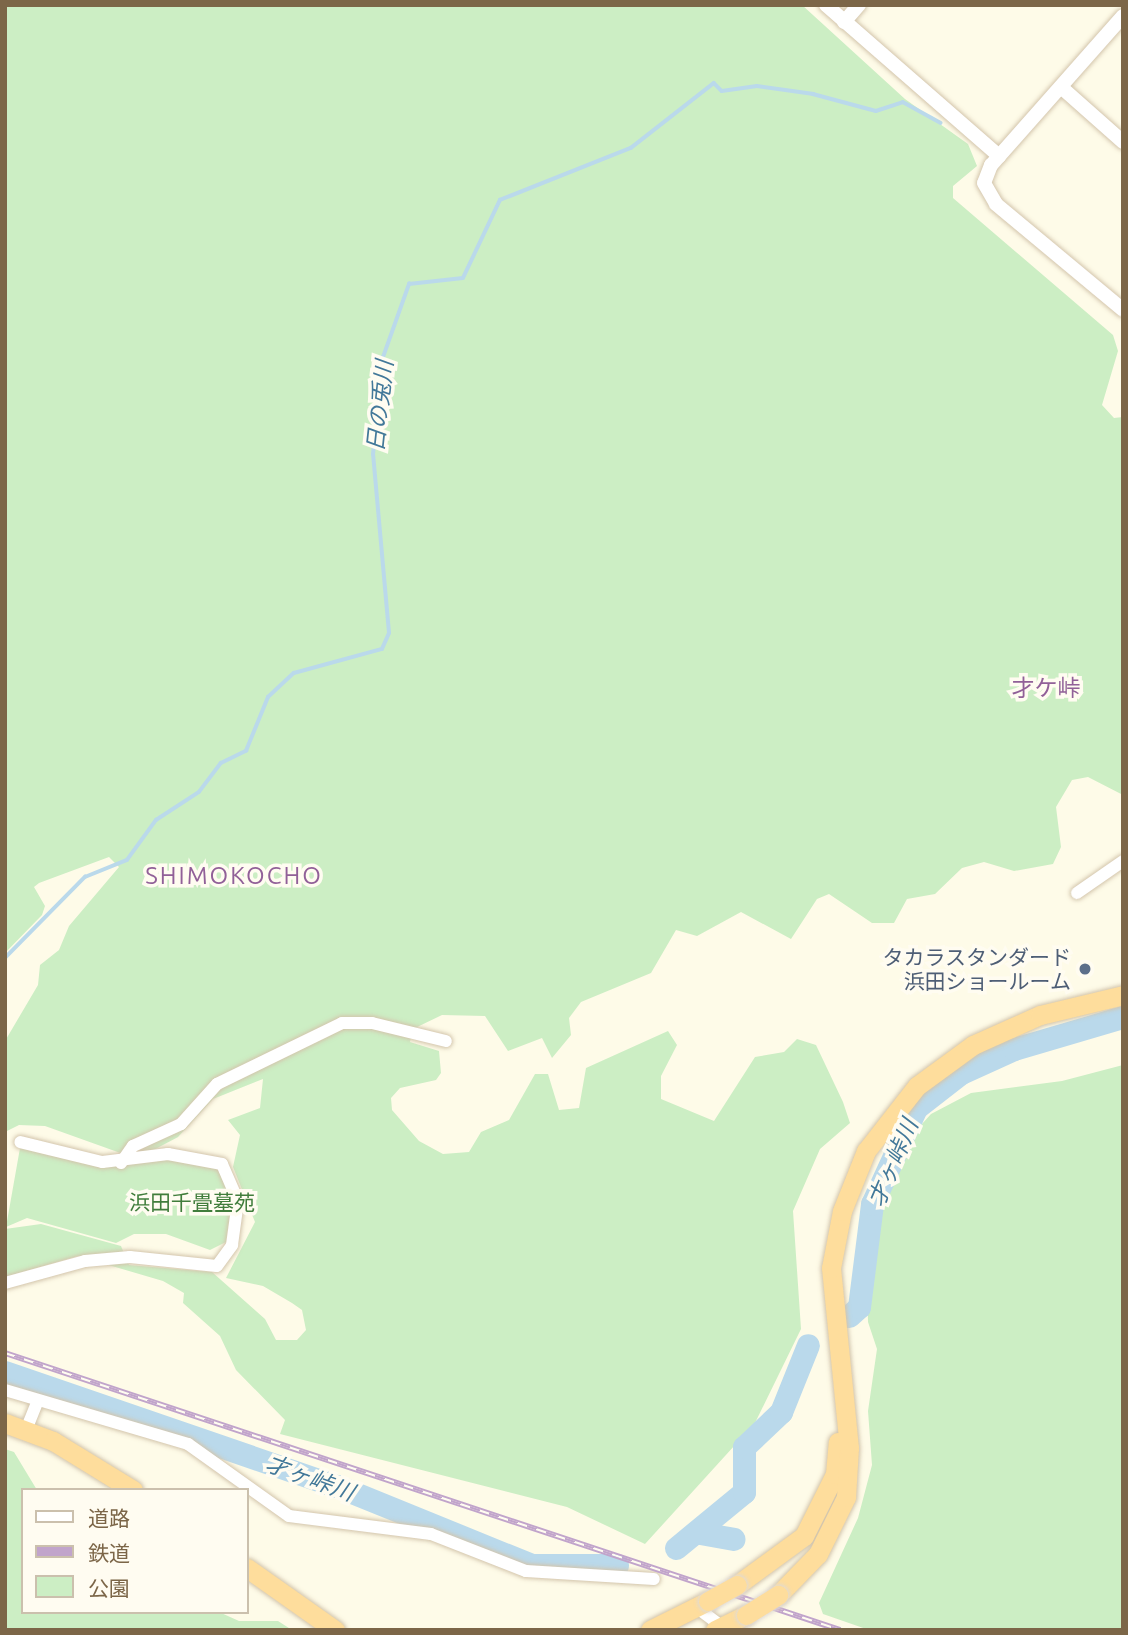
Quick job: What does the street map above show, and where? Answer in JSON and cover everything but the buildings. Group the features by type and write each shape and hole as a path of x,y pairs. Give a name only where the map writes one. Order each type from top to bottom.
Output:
{"highway":[{"path":"722,1629 778,1595 818,1554 846,1497 849,1448 831,1299 833,1257 852,1180 881,1128 917,1086 973,1045 1040,1015 1123,995"},
{"path":"650,1630 737,1585 794,1548 823,1506 835,1474 843,1392"},
{"path":"5,1423 26,1430 129,1488"},
{"path":"248,1569 335,1630"}],"street":[{"path":"826,5 999,156"},
{"path":"844,22 859,5"},
{"path":"1123,16 999,156 984,183 990,198 1123,310"},
{"path":"1061,88 1123,142"},
{"path":"1077,893 1123,861"},
{"path":"121,1163 133,1146 181,1124 217,1084 342,1023 372,1023 446,1041"},
{"path":"5,1283 85,1261 130,1257 225,1262 238,1201 222,1164 168,1154 121,1163 20,1142"},
{"path":"5,1390 37,1403 188,1444 289,1516 431,1534 526,1571 654,1580"},
{"path":"26,1430 37,1403"},
{"path":"702,1604 722,1629"}],"green space":[{"path":"5,5 802,5 905,99 968,144 977,166 953,186 953,198 1113,335 1118,351 1102,405 1114,418 1123,417 1123,795 1088,777 1072,780 1056,807 1061,847 1053,864 1014,871 984,862 962,868 935,894 907,899 894,923 872,923 829,894 817,899 791,939 741,912 697,936 676,930 651,973 581,1002 569,1018 571,1035 552,1058 542,1038 508,1051 485,1016 442,1015 413,1029 410,1042 439,1051 441,1073 436,1080 400,1088 391,1098 392,1110 419,1141 443,1154 469,1152 481,1132 509,1120 535,1074 548,1074 559,1110 579,1108 586,1068 668,1031 677,1045 661,1076 661,1099 714,1121 755,1057 784,1052 797,1039 816,1045 843,1102 850,1123 820,1149 793,1211 801,1329 755,1423 645,1544 567,1507 280,1434 285,1420 236,1370 220,1336 183,1303 184,1293 163,1281 78,1256 5,1277 5,1229 41,1224 121,1246 129,1265 212,1272 265,1319 276,1340 297,1340 306,1330 302,1310 292,1303 263,1286 226,1278 255,1222 233,1167 240,1135 228,1120 260,1108 263,1079 213,1099 178,1137 146,1154 126,1155 45,1126 19,1125 5,1132 5,1041 38,985 40,965 59,950 69,926 119,867 109,857 39,883 34,887 45,906 42,915 5,953"},
{"path":"1123,1065 1123,1630 869,1630 823,1614 819,1603 858,1518 872,1465 868,1411 877,1349 868,1322 867,1284 877,1211 912,1135 931,1114 971,1093 1062,1081"},
{"name":"浜田千畳墓苑","path":"20,1148 131,1164 164,1156 217,1165 233,1195 226,1242 210,1250 166,1234 134,1234 116,1243 27,1218 6,1227"},
{"path":"5,1449 14,1452 36,1488 21,1488 21,1614 223,1614 239,1621 278,1621 292,1630 5,1630"}],"waterway":[{"name":"日の兎川","path":"5,958 85,877 127,860 156,820 199,792 221,763 246,751 268,697 294,673 382,649 389,633 373,455 382,360 409,284 463,278 500,200 631,148 714,83 722,91 757,86 813,94 876,111 903,102 941,123"},
{"name":"才ヶ峠川","path":"849,1316 859,1307 872,1204 916,1108 961,1073 1014,1049 1123,1017"},
{"name":"才ヶ峠川","path":"676,1548 744,1492 744,1447 781,1412 808,1345"},
{"name":"才ヶ峠川","path":"5,1372 337,1486 532,1565 617,1565"},
{"path":"700,1533 733,1539"}],"railway":[{"path":"5,1353 840,1630"}],"place":[{"name":"タカラスタンダード 浜田ショールーム","path":"1085,969"}],"district":[{"name":"才ケ峠","path":"1046,688"},
{"name":"SHIMOKOCHO","path":"234,876"}]}
